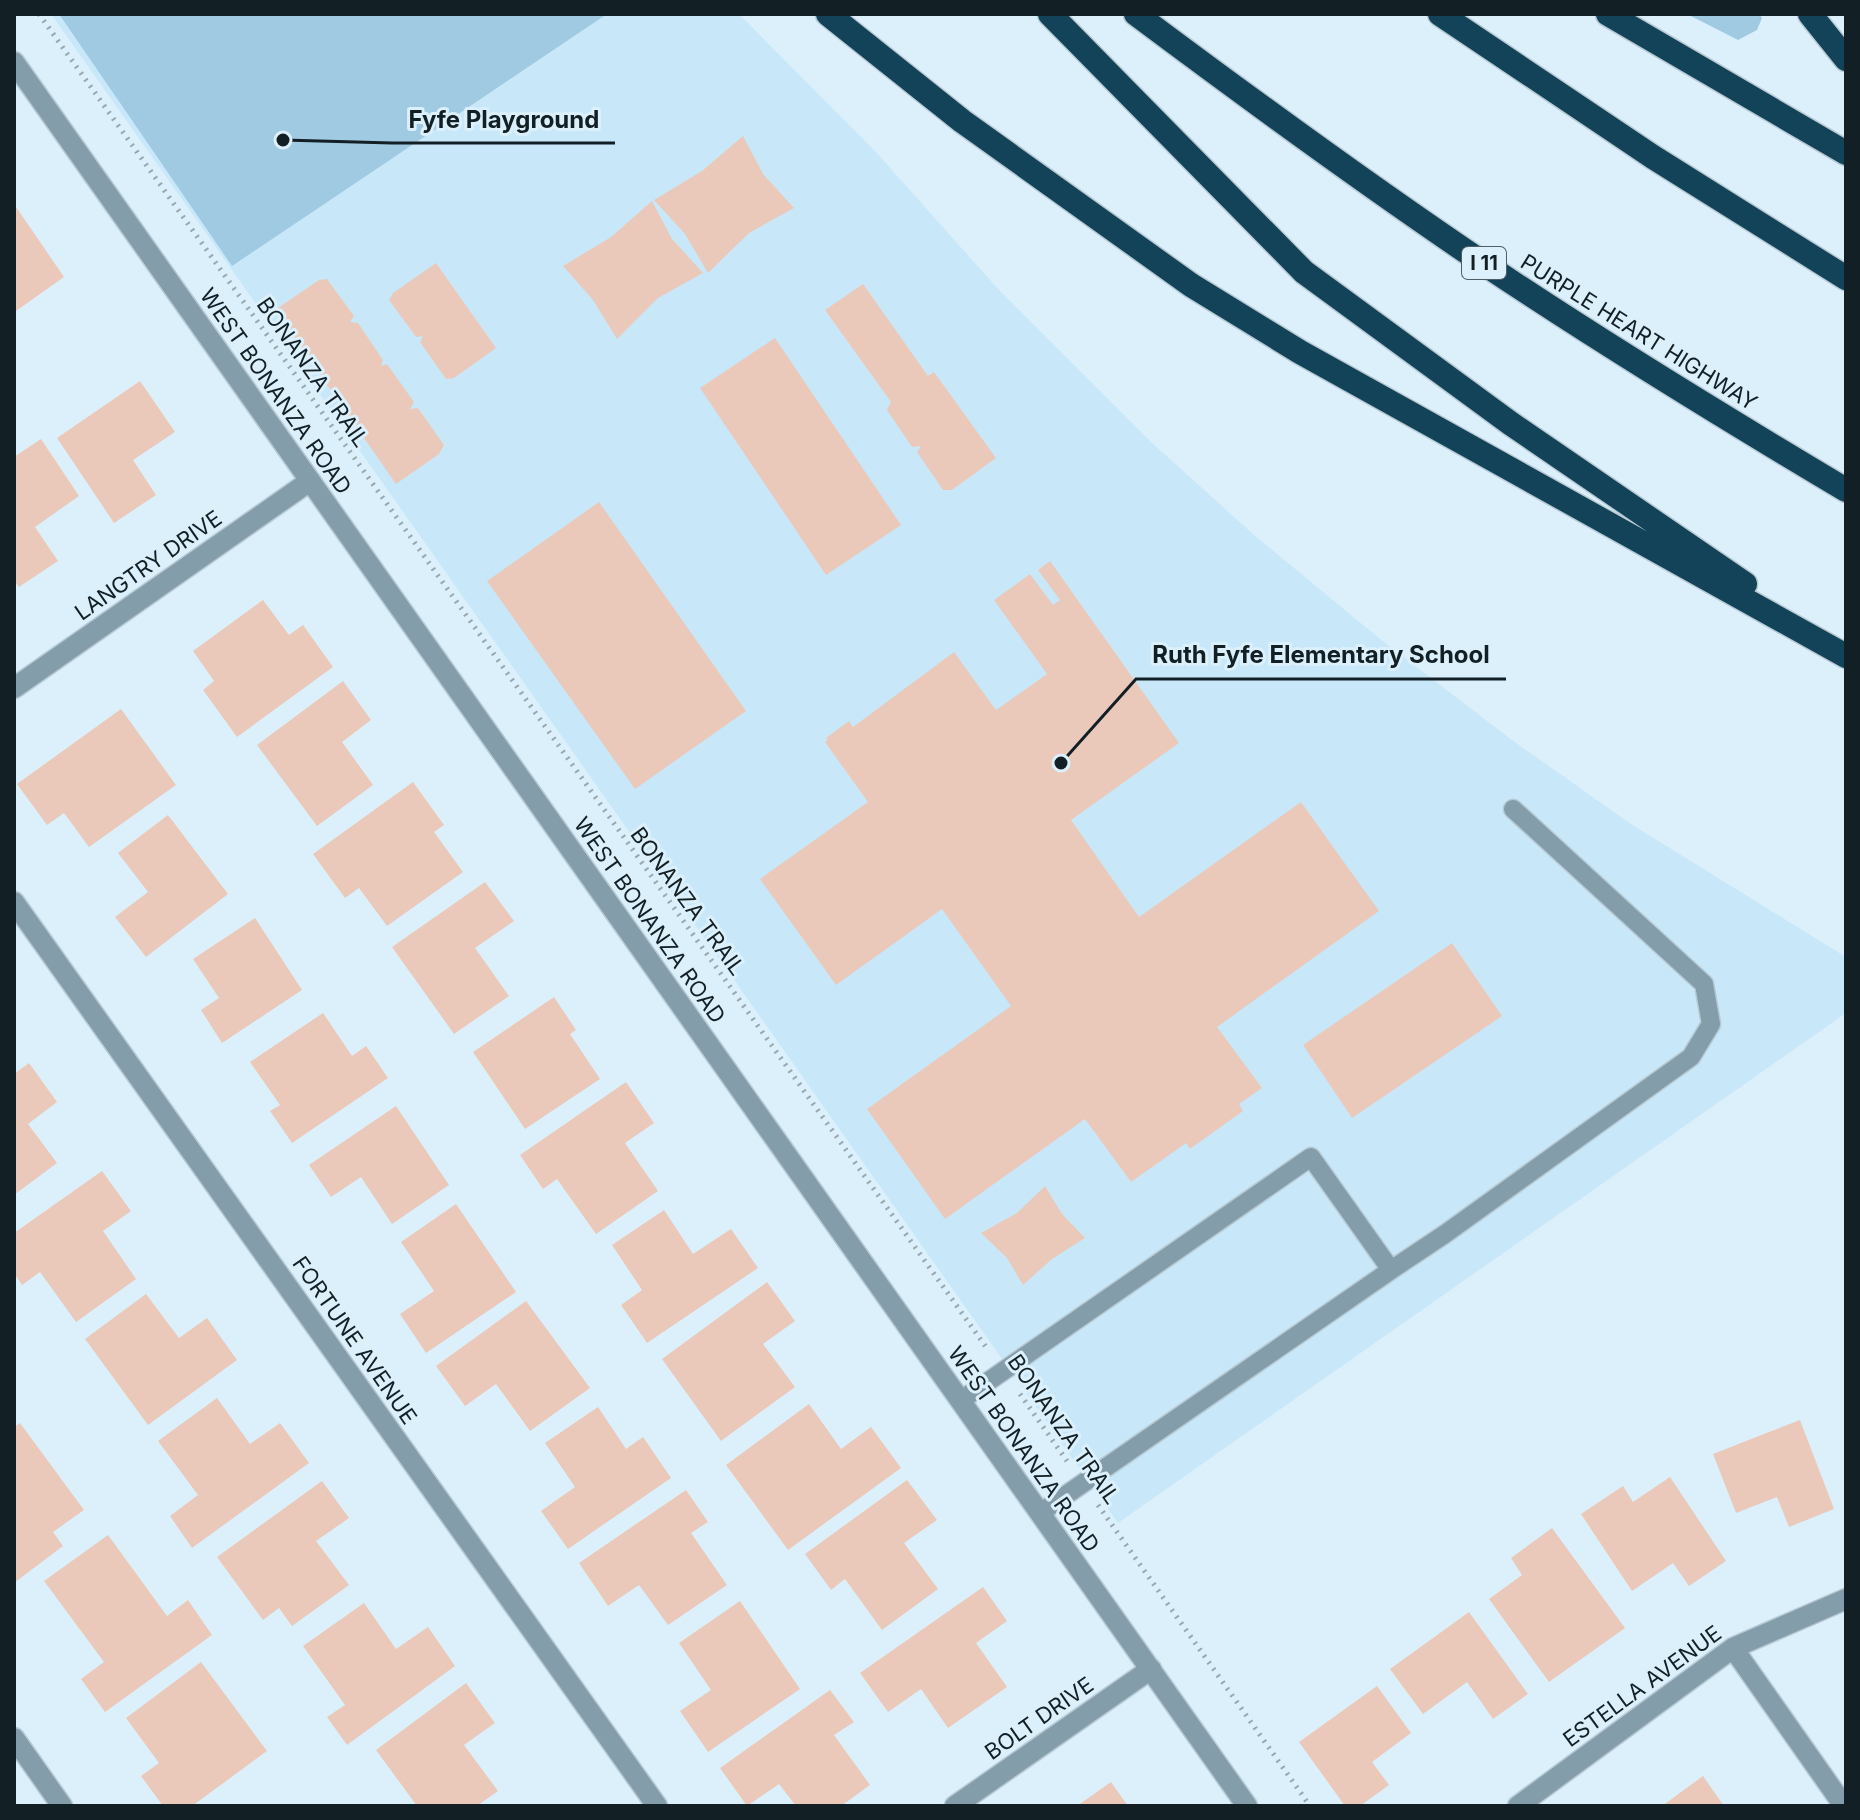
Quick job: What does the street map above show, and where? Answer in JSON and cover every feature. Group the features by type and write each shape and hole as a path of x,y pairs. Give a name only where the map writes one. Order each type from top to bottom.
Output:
{"highway":[{"path":"828,14 996,146 1191,285 1314,359 1846,654"},
{"path":"1050,14 1304,272 1510,423 1846,654"},
{"name":"PURPLE HEART HIGHWAY","path":"1136,14 1268,112 1488,266 1637,363 1846,490"},
{"path":"1440,14 1640,149 1846,278"},
{"path":"1608,14 1846,153"},
{"path":"1810,14 1846,59"}],"street":[{"name":"WEST BONANZA ROAD","path":"15,64 1247,1806"},
{"name":"LANGTRY DRIVE","path":"14,688 310,481"},
{"name":"FORTUNE AVENUE","path":"14,902 657,1806"},
{"name":"ESTELLA AVENUE","path":"1518,1806 1733,1648 1846,1599"},
{"path":"1733,1648 1844,1806"},
{"name":"BOLT DRIVE","path":"955,1806 1151,1669"},
{"path":"14,1738 62,1806"}],"lane":[{"path":"1040,1513 1445,1234 1691,1057 1711,1024 1704,984 1513,809"},
{"path":"960,1401 1311,1157 1391,1270"}],"path":[{"name":"BONANZA TRAIL","path":"39,14 1310,1806"}],"shaded area":[{"path":"51,14 739,14 875,151 1000,291 1151,442 1253,534 1380,639 1512,740 1631,824 1846,957 1846,1013 1118,1523"},
{"path":"59,14 607,14 232,266"},
{"path":"1687,14 1759,14 1762,18 1757,30 1738,40"}],"building":[{"path":"743,136 763,174 794,208 749,233 708,273 685,234 654,200 702,171"},
{"path":"652,201 672,239 703,273 658,298 617,339 593,300 563,266 611,237"},
{"path":"14,204 64,277 16,311 14,308"},
{"path":"436,263 496,348 454,378 446,379 420,342 423,336 416,337 389,300 393,293"},
{"path":"327,279 354,316 350,322 358,323 383,360 381,366 387,364 414,402 410,409 418,408 444,445 439,454 396,484 275,310 319,280"},
{"path":"863,284 928,376 934,372 996,458 952,490 943,490 917,452 921,446 912,447 887,410 891,402 825,310"},
{"path":"775,338 901,525 826,575 700,388"},
{"path":"140,381 175,432 133,460 156,495 114,523 57,438"},
{"path":"41,439 79,496 35,527 58,561 19,587 14,580 14,457"},
{"path":"599,502 746,711 635,789 487,581"},
{"path":"1050,561 1179,743 1071,820 1139,917 1301,802 1379,911 1217,1027 1262,1088 1239,1104 1243,1111 1190,1149 1186,1143 1131,1182 1085,1119 945,1219 867,1109 1011,1006 942,909 836,985 760,879 868,802 825,742 849,721 853,727 954,652 996,710 1047,674 994,600 1030,574 1053,605 1060,600 1038,570"},
{"path":"263,600 289,635 303,625 333,667 237,737 203,690 214,681 193,651"},
{"path":"343,681 371,720 342,742 373,785 317,826 257,745"},
{"path":"121,709 176,785 89,847 64,813 47,825 17,784"},
{"path":"413,782 444,825 434,832 463,872 387,926 359,888 345,898 313,854"},
{"path":"168,815 228,894 146,957 115,917 148,892 118,853"},
{"path":"485,882 514,921 475,948 509,996 454,1034 392,947"},
{"path":"255,918 302,990 222,1043 201,1010 219,998 193,959"},
{"path":"1452,943 1502,1016 1352,1118 1303,1045"},
{"path":"554,997 576,1030 570,1034 600,1079 525,1129 473,1052"},
{"path":"323,1013 352,1056 366,1046 388,1078 292,1143 270,1111 280,1105 250,1062"},
{"path":"29,1063 57,1102 28,1124 57,1163 14,1195 14,1074"},
{"path":"626,1082 654,1123 625,1143 658,1191 596,1234 557,1179 543,1189 520,1155"},
{"path":"396,1106 449,1185 392,1224 361,1177 331,1197 309,1165"},
{"path":"102,1171 131,1211 103,1231 136,1279 76,1322 40,1272 22,1285 14,1273 14,1233"},
{"path":"1045,1186 1062,1214 1085,1238 1052,1259 1023,1285 1007,1258 981,1233 1017,1213"},
{"path":"456,1204 516,1292 426,1353 400,1314 434,1291 401,1242"},
{"path":"664,1210 693,1254 731,1229 758,1268 647,1343 621,1305 642,1290 612,1245"},
{"path":"767,1282 795,1321 763,1344 795,1387 721,1441 662,1359"},
{"path":"146,1294 179,1338 207,1318 237,1360 148,1425 85,1339"},
{"path":"526,1301 590,1388 530,1431 496,1384 465,1406 436,1366"},
{"path":"217,1398 250,1444 280,1423 309,1463 192,1548 170,1516 198,1495 158,1441"},
{"path":"809,1404 841,1449 871,1427 901,1468 788,1550 726,1465"},
{"path":"598,1407 626,1449 643,1437 671,1478 568,1549 541,1511 575,1487 545,1443"},
{"path":"1800,1420 1834,1509 1789,1527 1777,1497 1736,1513 1713,1454"},
{"path":"20,1423 84,1510 53,1532 63,1546 14,1583 14,1427"},
{"path":"1670,1477 1726,1561 1689,1586 1673,1563 1632,1591 1581,1514 1623,1486 1633,1502"},
{"path":"907,1480 937,1520 904,1543 938,1589 882,1630 845,1579 831,1590 805,1554"},
{"path":"322,1481 349,1518 316,1541 349,1585 292,1626 279,1608 263,1620 217,1557"},
{"path":"686,1490 708,1522 691,1533 727,1585 668,1625 639,1585 608,1606 579,1563"},
{"path":"1552,1528 1625,1628 1549,1682 1489,1599 1522,1575 1511,1558"},
{"path":"108,1535 167,1616 188,1600 212,1635 105,1712 81,1679 104,1662 44,1581"},
{"path":"983,1587 1007,1621 976,1643 1007,1687 948,1728 921,1689 888,1712 860,1673"},
{"path":"740,1601 800,1689 708,1752 680,1711 711,1690 679,1643"},
{"path":"364,1603 396,1649 428,1627 455,1666 347,1745 327,1717 345,1705 303,1646"},
{"path":"1469,1612 1528,1694 1493,1719 1467,1682 1423,1714 1390,1669"},
{"path":"201,1662 267,1751 192,1806 163,1806 141,1776 159,1763 126,1718"},
{"path":"466,1683 495,1723 464,1745 498,1791 477,1806 417,1806 376,1750"},
{"path":"1377,1686 1411,1733 1372,1762 1389,1785 1360,1806 1345,1806 1299,1742"},
{"path":"830,1690 854,1722 834,1735 870,1785 841,1806 796,1806 779,1784 747,1806 720,1768"},
{"path":"1703,1776 1724,1806 1662,1806"},
{"path":"1111,1782 1128,1806 1077,1806"}],"place":[{"name":"Fyfe Playground","path":"283,140"},
{"name":"Ruth Fyfe Elementary School","path":"1061,763"}]}
